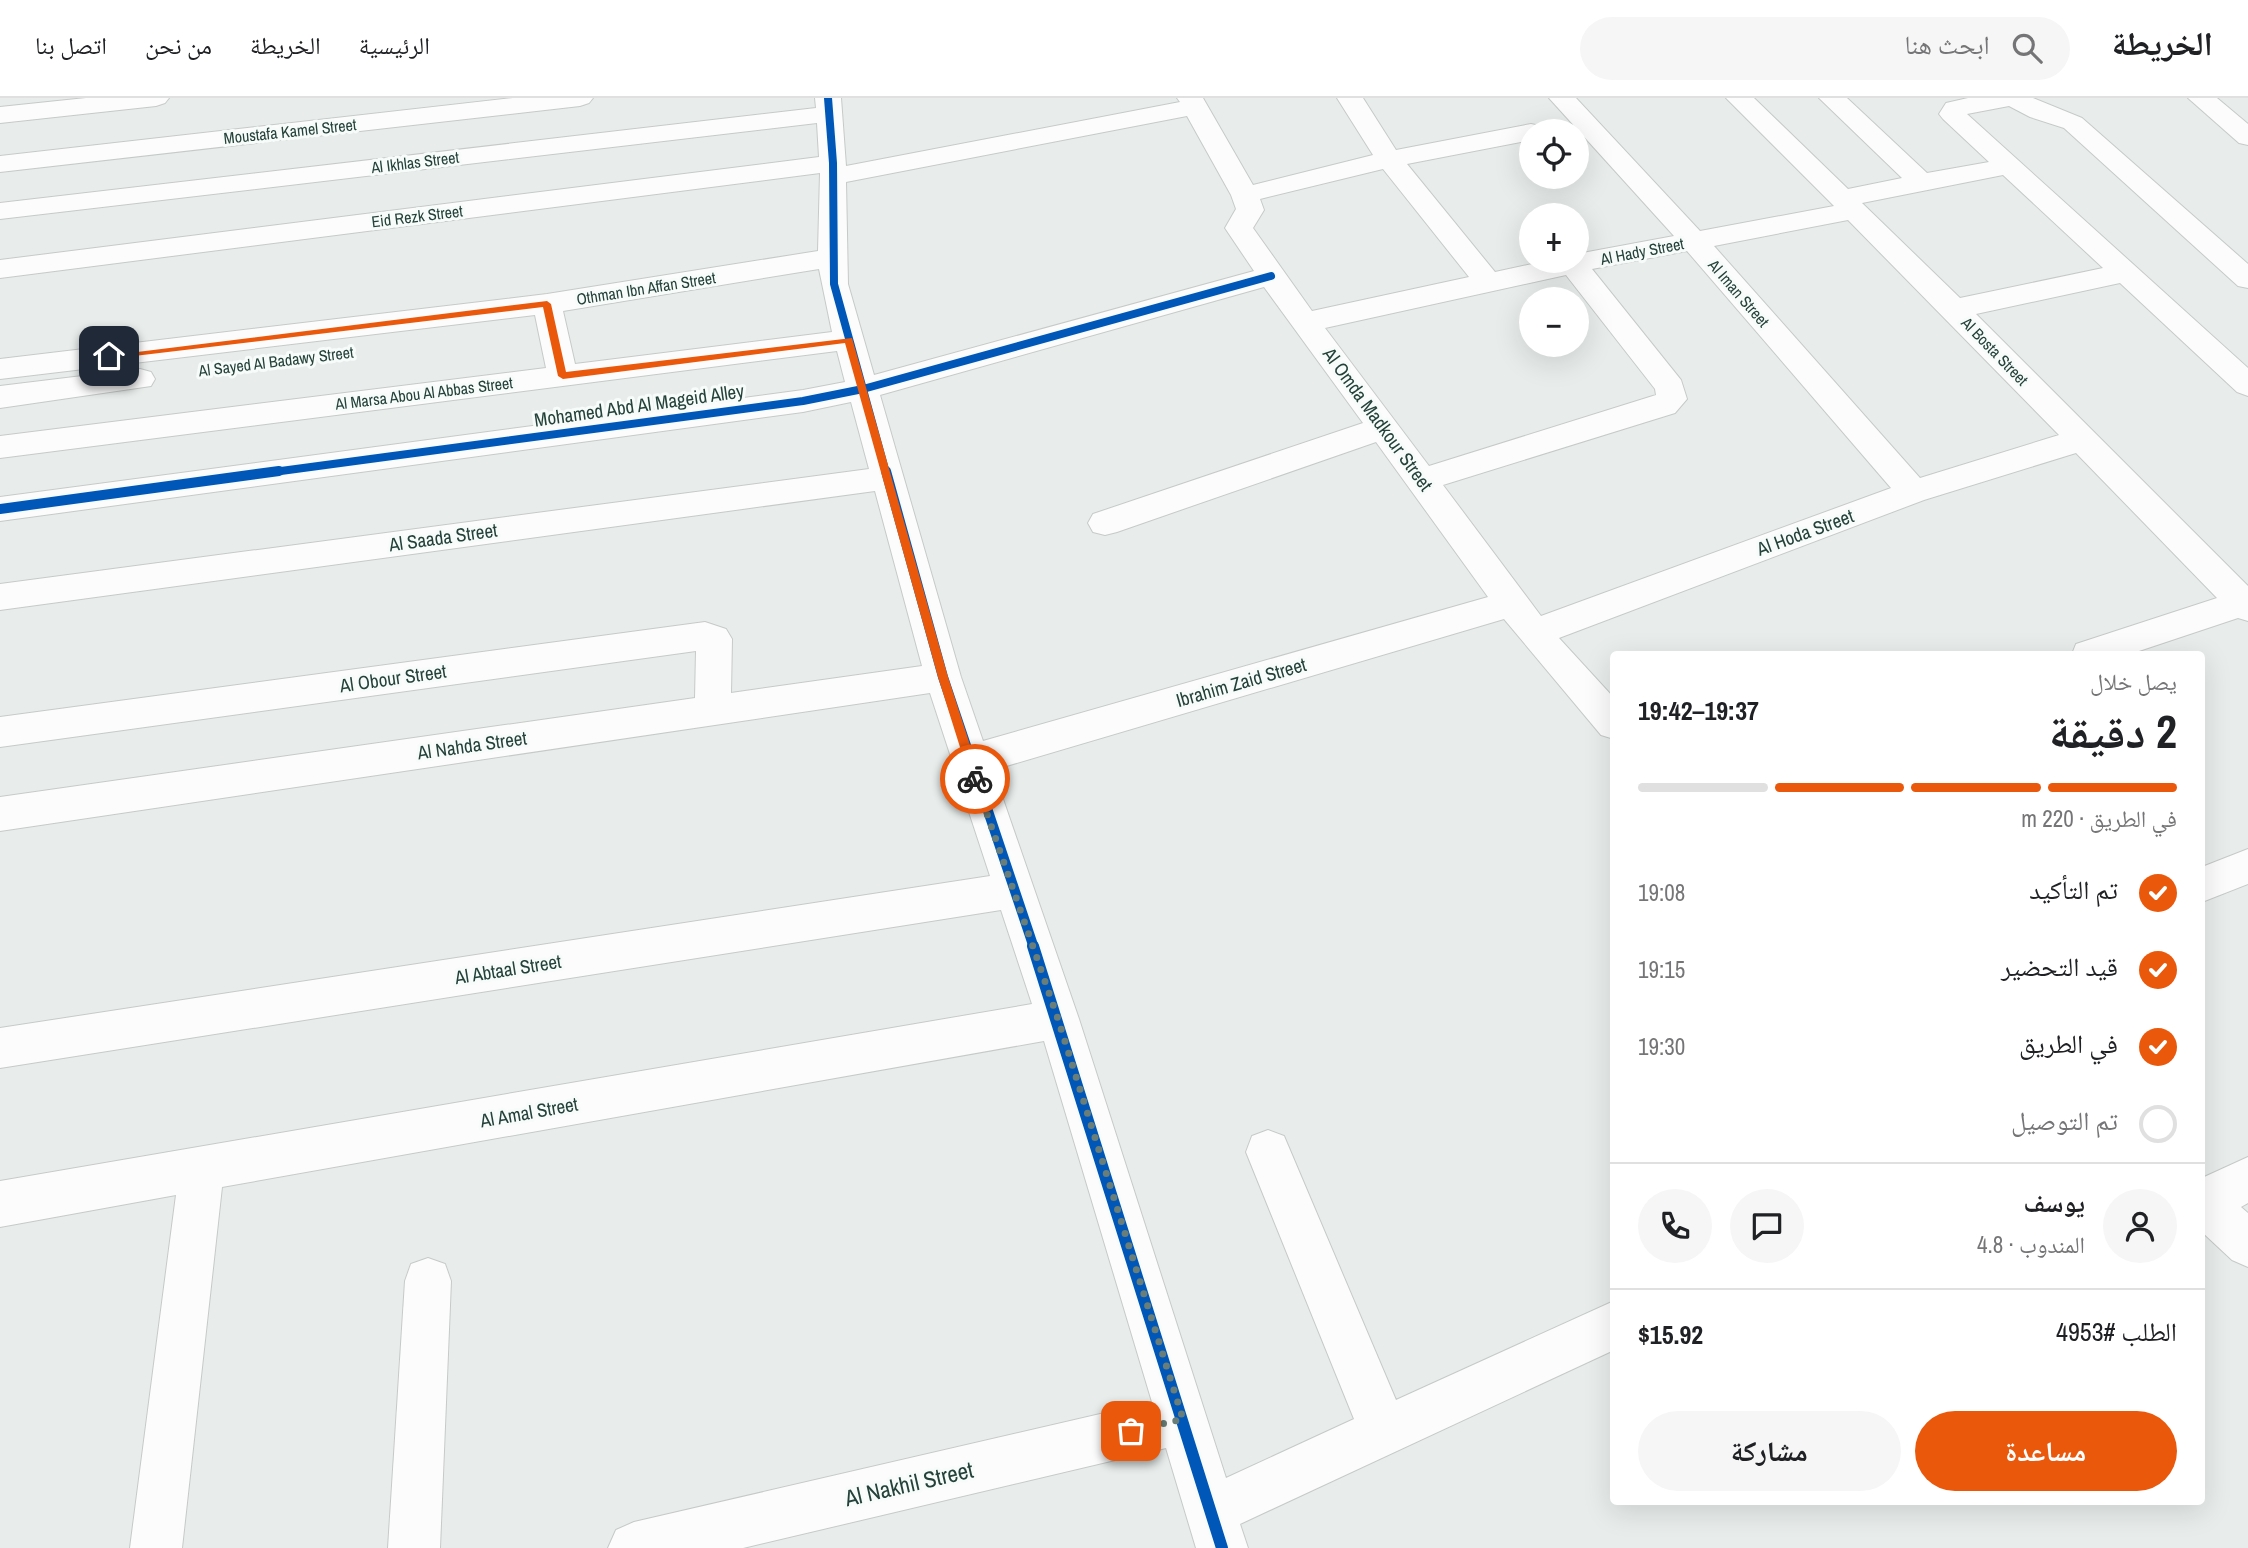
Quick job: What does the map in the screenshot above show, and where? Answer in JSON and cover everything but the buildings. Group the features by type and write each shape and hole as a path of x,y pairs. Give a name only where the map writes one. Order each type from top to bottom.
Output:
{"street":[{"path":"0,116 156,98"},
{"name":"Moustafa Kamel Street","path":"0,164 580,98"},
{"path":"1350,98 1389,159 1488,282"},
{"name":"Al Bosta Street","path":"1739,98 1955,309 2080,440 2246,605"},
{"path":"1832,98 1922,183"},
{"path":"2248,279 2069,111 2039,112 2012,98 1955,108 1952,114 2248,385"},
{"path":"2201,98 2248,137"},
{"path":"1193,102 1245,195 1389,159 1519,135"},
{"name":"Eid Rezk Street","path":"0,270 833,170 1193,102"},
{"path":"1567,119 1577,104"},
{"name":"Al Iman Street","path":"1577,104 1913,492"},
{"path":"828,106 833,170 834,284 849,340 943,677 969,761 1058,1019 1217,1530 1384,1432 1610,1327"},
{"name":"Al Ikhlas Street","path":"0,211 828,106"},
{"name":"Al Hady Street","path":"1589,261 1693,241 1849,204 1922,183 2008,166"},
{"name":"Al Omda Madkour Street","path":"1245,195 1250,210 1242,219 1239,228 1271,276 1534,633 1610,719"},
{"name":"Othman Ibn Affan Street","path":"0,369 549,315 832,258"},
{"name":"Al Hady Street","path":"1307,322 1530,273"},
{"path":"1422,480 1664,405 1672,399 1670,387 1580,273"},
{"path":"1955,309 2125,273"},
{"name":"Mohamed Abd Al Mageid Alley","path":"0,509 803,401 863,389 1271,276"},
{"path":"549,315 563,376"},
{"name":"Al Sayed Al Badawy Street","path":"0,397 549,315"},
{"name":"Al Marsa Abou Al Abbas Street","path":"0,447 849,340"},
{"path":"1105,523 1383,428"},
{"name":"Al Hoda Street","path":"1534,633 1913,492 2080,440"},
{"name":"Al Saada Street","path":"0,597 887,478"},
{"name":"Ibrahim Zaid Street","path":"969,761 1513,603"},
{"path":"2100,651 2246,605"},
{"name":"Al Obour Street","path":"0,732 705,636 714,639 713,710"},
{"name":"Al Nahda Street","path":"0,814 943,677"},
{"path":"2205,884 2248,866"},
{"name":"Al Abtaal Street","path":"0,1048 1015,890"},
{"name":"Al Amal Street","path":"0,1203 1058,1019"},
{"path":"1268,1152 1384,1432"},
{"path":"156,1548 202,1169"},
{"path":"2205,1200 2248,1179"},
{"path":"2205,1205 2248,1244"},
{"path":"414,1548 428,1281"},
{"name":"Al Nakhil Street","path":"634,1548 1183,1419"}],"cycle path":[{"path":"828,98 833,163 834,284 849,340 943,677 1058,1019 1222,1548"},
{"path":"0,509 803,401 863,389 1271,276"}],"way so far":[{"path":"975,779 1058,1019 1183,1419 1131,1431"}],"route":[{"path":"109,356 547,304 563,376 849,340 943,677 975,779"}]}
